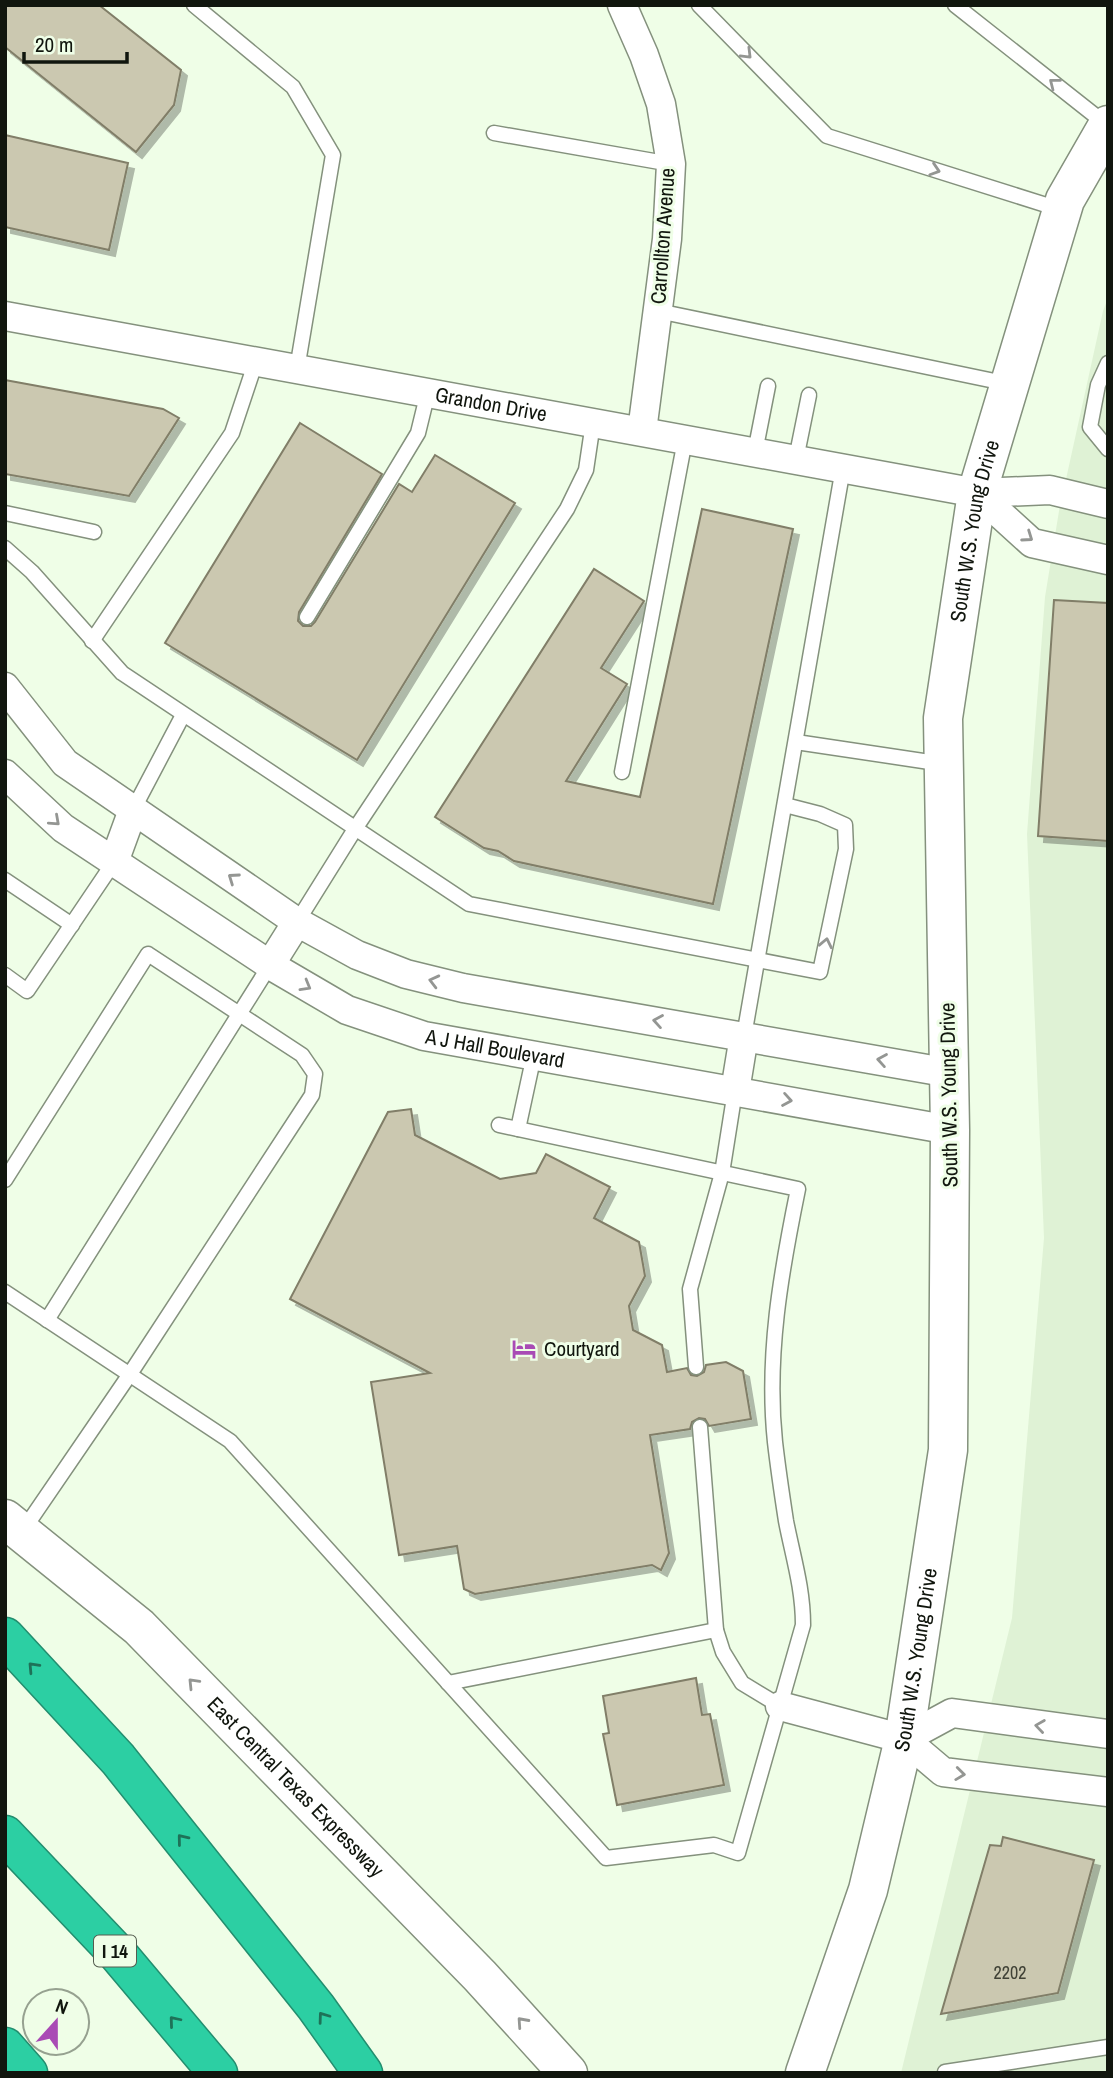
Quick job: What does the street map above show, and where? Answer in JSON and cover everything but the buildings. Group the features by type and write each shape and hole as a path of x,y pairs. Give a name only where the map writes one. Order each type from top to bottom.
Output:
{"highway":[{"path":"5,1637 118,1759 316,2007 363,2073"},
{"name":"I 14","path":"5,1835 117,1953 218,2073"},
{"path":"5,2048 28,2073"}],"main road":[{"name":"South W.S. Young Drive","path":"805,2073 868,1890 904,1739 948,1450 950,1073 943,718 977,493 1065,200 1108,125"},
{"name":"East Central Texas Expressway","path":"14,1526 139,1627 471,1967 568,2073"}],"street":[{"name":"Carrollton Avenue","path":"622,5 644,55 661,104 671,164 667,239 642,431"},
{"name":"Grandon Drive","path":"5,316 977,493 1050,489 1108,503"},
{"path":"977,493 1032,543 1108,560"},
{"path":"5,687 65,763 297,922 357,955 406,974 463,988 950,1073"},
{"name":"A J Hall Boulevard","path":"5,774 63,828 270,965 346,1010 424,1036 950,1129"},
{"path":"114,862 133,810"},
{"path":"270,965 297,922"},
{"path":"735,1091 744,1036"},
{"path":"780,1706 904,1739 943,1772 1108,1792"},
{"path":"904,1739 952,1713 1108,1734"}],"lane":[{"path":"194,5 293,87 333,155 297,369"},
{"path":"699,5 827,135 1062,210"},
{"path":"955,5 1108,125"},
{"path":"494,134 671,164"},
{"path":"658,311 818,352 1010,384"},
{"path":"92,641 232,432 256,361"},
{"path":"1108,363 1098,385 1090,427 1108,449"},
{"path":"755,452 768,386"},
{"path":"307,617 418,433 428,392"},
{"path":"796,460 809,395"},
{"path":"297,922 355,829 567,509 586,470 593,422"},
{"path":"622,772 685,440"},
{"path":"744,1036 843,468"},
{"path":"5,513 94,532"},
{"path":"5,548 32,572 122,673 469,904 820,972 846,849 845,825 820,814 785,805"},
{"path":"133,810 183,715"},
{"path":"796,742 944,764"},
{"path":"5,975 27,991 114,862"},
{"path":"5,880 72,925"},
{"path":"5,1180 148,954 302,1055 315,1074 313,1095 130,1374 14,1526"},
{"path":"47,1320 270,965"},
{"path":"518,1129 534,1055"},
{"path":"696,1367 690,1289 722,1173 735,1091"},
{"path":"5,1292 230,1441 606,1858 714,1845 738,1853 803,1625 803,1598 786,1520 775,1440 772,1351 785,1256 798,1189 499,1125"},
{"path":"701,1427 716,1630 723,1652 742,1683 780,1706"},
{"path":"448,1683 716,1630"},
{"path":"945,2072 1107,2045"}],"shaded area":[{"path":"1108,298 1108,2073 901,2073 1012,1618 1044,1238 1027,834 1045,597 1059,511"}],"place":[{"name":"Courtyard","path":"524,1349"}]}
